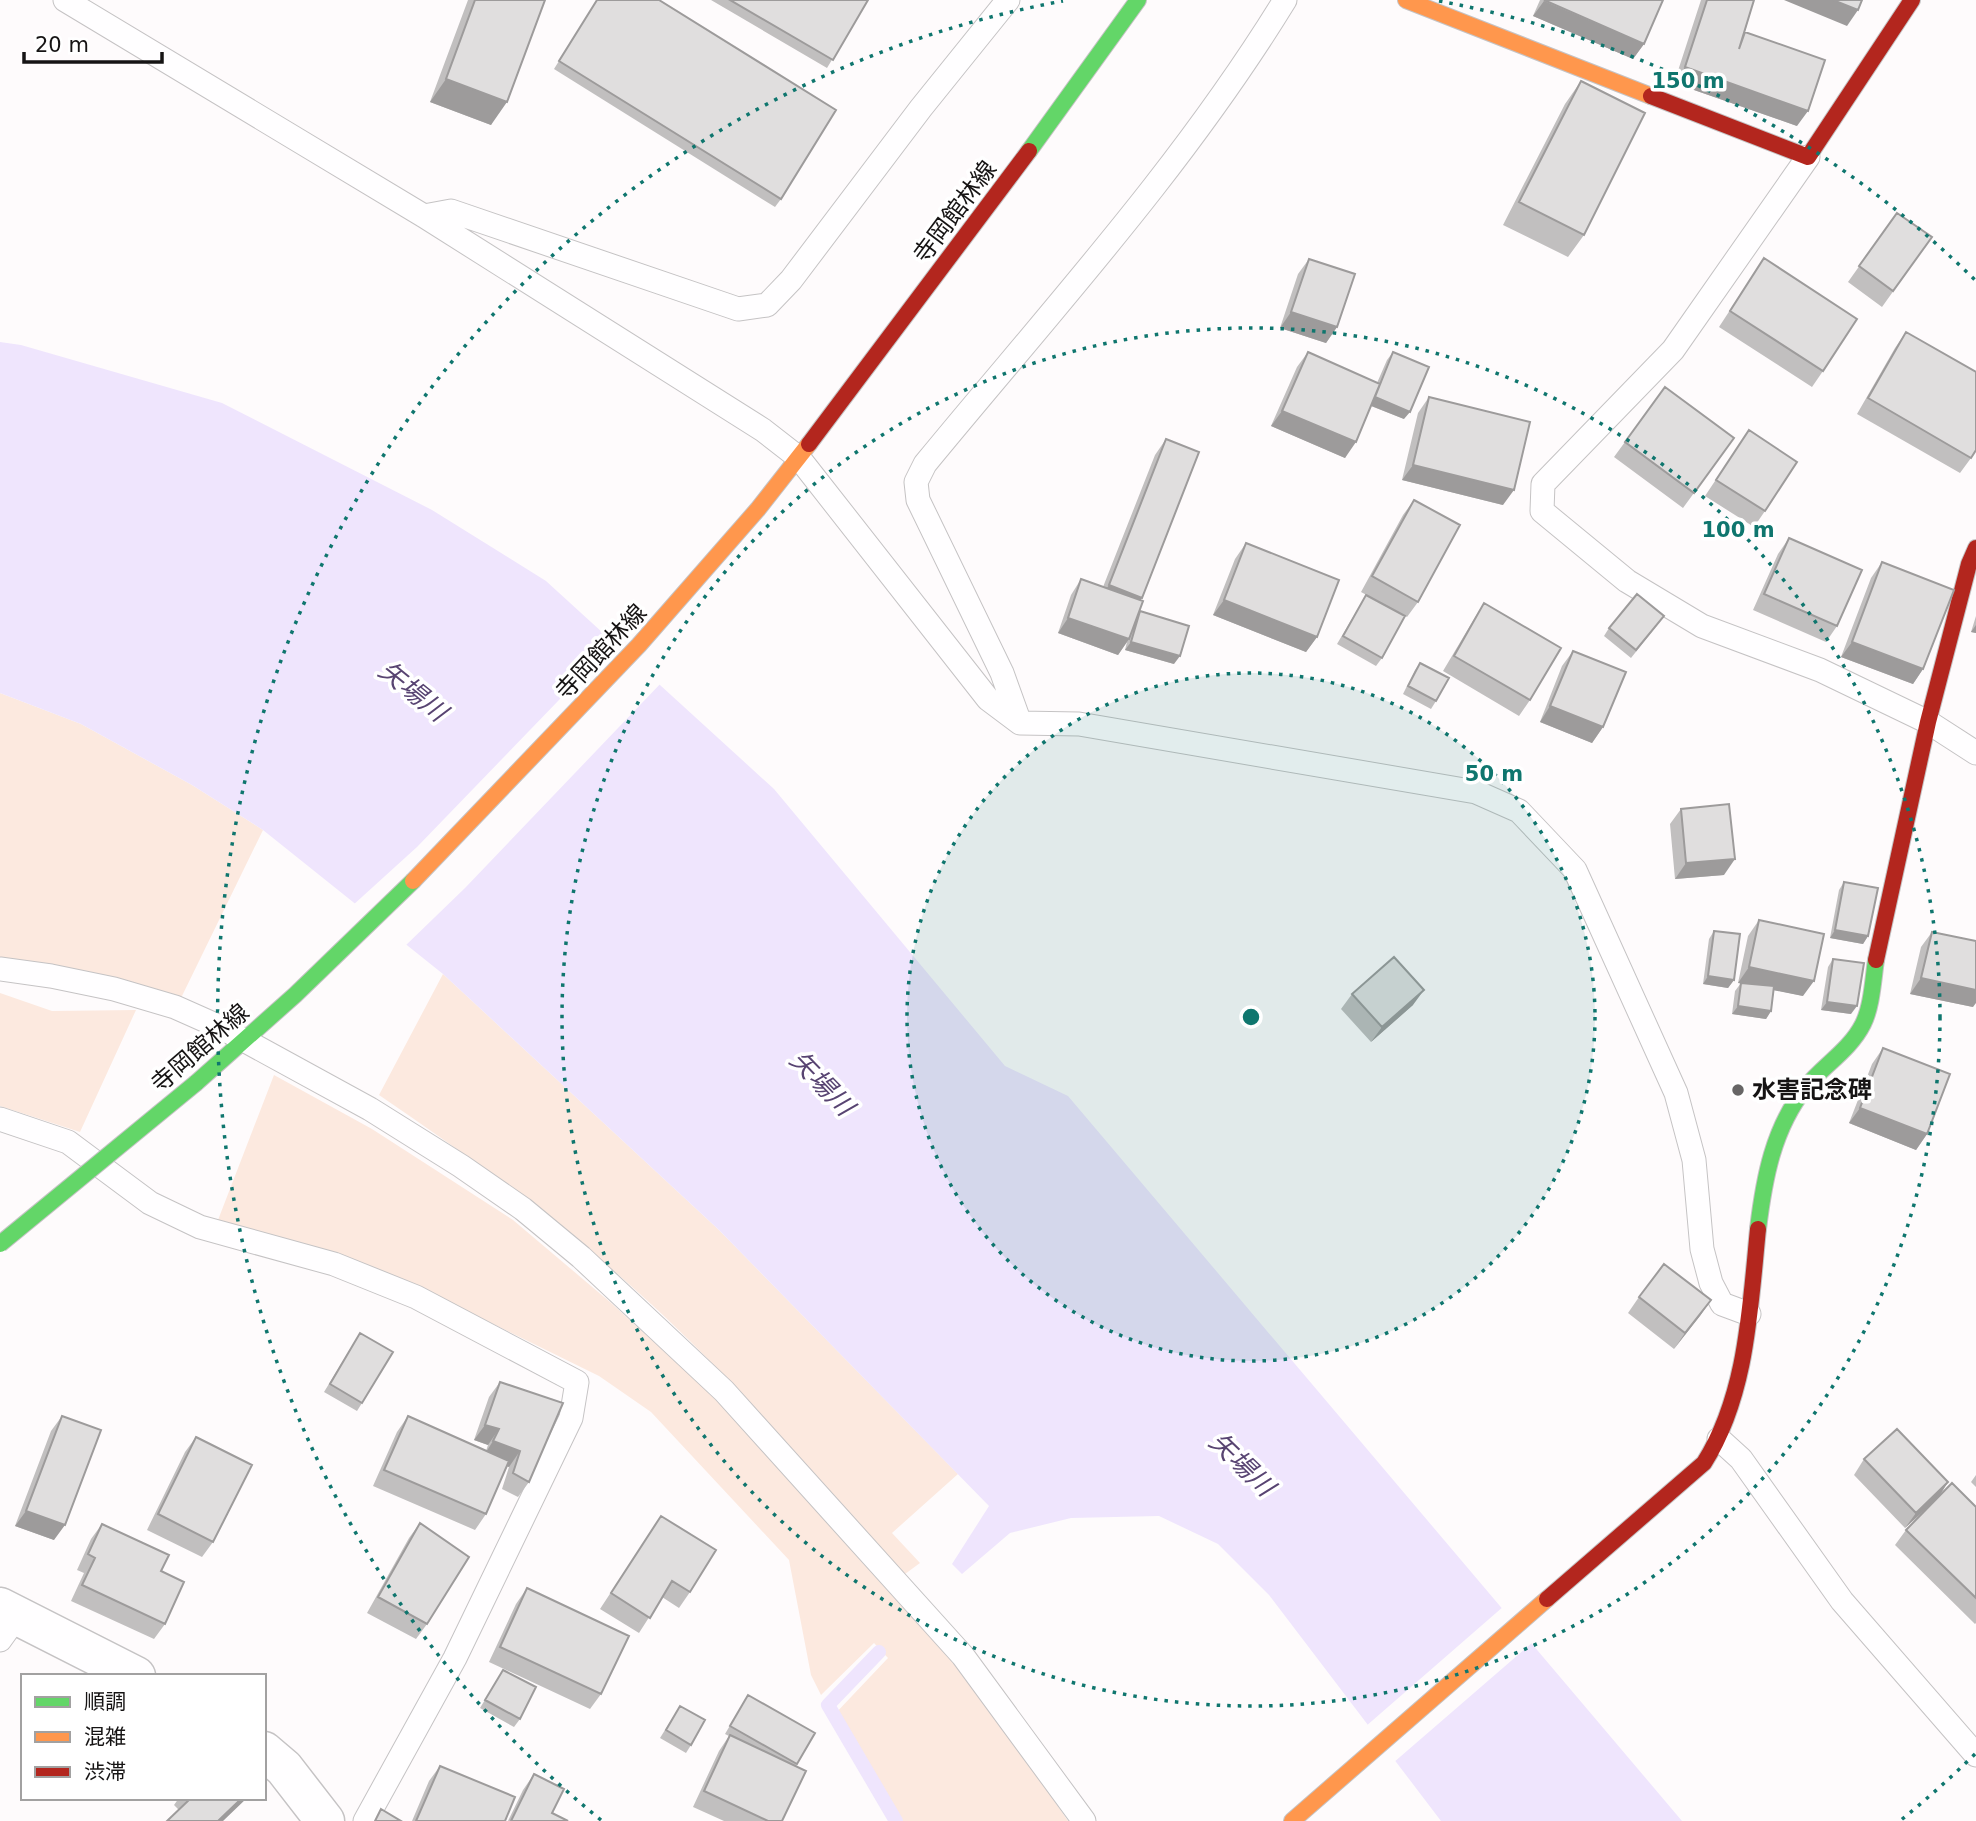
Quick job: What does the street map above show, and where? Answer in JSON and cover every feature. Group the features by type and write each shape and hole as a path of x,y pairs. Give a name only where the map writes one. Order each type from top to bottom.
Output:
{"street":[{"name":"寺岡館林線","path":"0,1244 141,1130 295,995 433,862 639,645 799,458 1006,183 1138,0"},
{"path":"1406,0 1808,157 1912,0"},
{"path":"1292,1821 1704,1463 1719,1439 1731,1409 1749,1314 1763,1185 1777,1135 1805,1088 1854,1040 1865,1021 1883,925 1928,722 1969,564 1976,548"},
{"path":"6,1620 131,1674"},
{"path":"266,1753 284,1768 325,1821"}],"lane":[{"path":"65,0 424,216 763,430 799,458 988,699 1020,723 1079,724 1476,792 1519,811 1575,870 1676,1093 1694,1160 1702,1249 1712,1283 1722,1304 1749,1314"},
{"path":"424,216 452,211 738,309 767,305 791,280 921,108 1008,0"},
{"path":"1020,723 1002,673 918,500 916,482 925,464 1136,212 1206,121 1284,0"},
{"path":"1808,157 1672,349 1543,484 1542,511 1627,581 1702,626 1820,670 1928,722 1976,753"},
{"path":"0,969 114,989 175,1007 220,1027 370,1109 523,1209 581,1257 724,1391 963,1656 1084,1821"},
{"path":"0,1119 68,1142 150,1203 200,1227 334,1265 416,1297 577,1382 571,1418 496,1574 455,1658 365,1821"},
{"path":"1719,1439 1741,1459 1842,1601 1976,1755"}],"shaded area":[{"path":"0,693 81,724 192,785 263,830 181,998 118,978 0,959"},
{"path":"443,974 719,1230 958,1474 892,1533 920,1563 905,1574 727,1379 632,1286 526,1200 379,1095"},
{"path":"0,993 52,1011 136,1010 80,1132 0,1106"},
{"path":"274,1075 372,1129 513,1220 610,1302 715,1398 950,1659 1028,1762 1068,1821 896,1821 833,1716 888,1658 874,1643 821,1695 811,1675 789,1560 651,1412 599,1376 400,1278 291,1240 218,1220"}],"water":[{"name":"矢場川","path":"0,342 21,345 222,403 432,510 546,581 774,789 1005,1066 1068,1096 1682,1821 1441,1821 1269,1595 1218,1544 1159,1516 1071,1518 1010,1533 962,1574 952,1564 989,1506 719,1230 443,974 263,830 192,785 81,724 0,693"}],"pier":[{"path":"617,640 663,681 465,888 404,947 352,906 417,847"},
{"path":"1504,1606 1534,1641 1393,1763 1365,1727"}],"building":[{"path":"475,0 545,0 507,102 446,79"},
{"path":"597,0 659,0 836,110 781,199 559,61"},
{"path":"730,0 868,0 833,60"},
{"path":"1544,0 1663,0 1644,44"},
{"path":"1707,0 1754,0 1739,49 1745,32 1825,60 1808,111 1685,67"},
{"path":"1833,0 1862,0 1858,10"},
{"path":"1581,81 1645,113 1584,235 1519,202"},
{"path":"1897,213 1932,237 1893,291 1859,266"},
{"path":"1764,258 1857,319 1823,371 1730,311"},
{"path":"1309,259 1355,274 1337,327 1291,312"},
{"path":"1906,332 1976,372 1976,450 1971,458 1868,398"},
{"path":"1308,352 1380,384 1356,442 1282,411"},
{"path":"1393,352 1429,367 1410,412 1375,397"},
{"path":"1665,387 1734,438 1694,493 1625,442"},
{"path":"1429,397 1530,422 1514,490 1413,465"},
{"path":"1749,430 1797,462 1765,511 1716,480"},
{"path":"1166,439 1199,452 1142,598 1109,585"},
{"path":"1414,500 1460,525 1418,602 1372,576"},
{"path":"1789,538 1862,570 1837,626 1764,594"},
{"path":"1246,543 1339,580 1317,637 1224,600"},
{"path":"1882,562 1954,590 1923,669 1852,642"},
{"path":"1081,579 1143,601 1129,639 1068,618"},
{"path":"1637,594 1664,616 1636,650 1609,628"},
{"path":"1366,595 1405,616 1382,658 1343,636"},
{"path":"1484,603 1561,648 1530,700 1454,656"},
{"path":"1140,611 1189,626 1180,656 1131,642"},
{"path":"1573,651 1626,672 1603,727 1550,706"},
{"path":"1420,663 1449,678 1436,701 1408,686"},
{"path":"1729,804 1735,859 1686,863 1681,809"},
{"path":"1844,882 1878,888 1868,936 1835,930"},
{"path":"1759,920 1824,934 1814,981 1749,967"},
{"path":"1714,931 1740,934 1734,980 1708,976"},
{"path":"1932,932 1976,941 1976,990 1921,978"},
{"path":"1394,957 1424,990 1382,1027 1352,994"},
{"path":"1833,959 1864,963 1857,1006 1827,1002"},
{"path":"1741,983 1774,986 1771,1011 1738,1006"},
{"path":"1883,1048 1950,1074 1927,1134 1860,1108"},
{"path":"1664,1264 1711,1300 1685,1333 1639,1297"},
{"path":"360,1333 393,1352 362,1403 330,1384"},
{"path":"500,1382 563,1403 529,1482 513,1473 520,1451 493,1441 499,1429 485,1425"},
{"path":"62,1416 101,1430 65,1525 26,1511"},
{"path":"408,1416 509,1461 486,1514 384,1470"},
{"path":"1897,1429 1948,1482 1916,1513 1864,1459"},
{"path":"196,1437 252,1465 213,1542 158,1514"},
{"path":"1952,1483 1976,1507 1976,1598 1906,1530"},
{"path":"661,1516 716,1550 690,1592 672,1581 650,1618 611,1593"},
{"path":"420,1523 469,1557 427,1624 378,1597"},
{"path":"102,1524 169,1555 161,1571 184,1582 165,1624 82,1585 95,1558 88,1554"},
{"path":"527,1588 629,1636 601,1694 500,1647"},
{"path":"503,1670 536,1687 520,1719 485,1700"},
{"path":"748,1695 815,1733 797,1764 730,1726"},
{"path":"680,1706 705,1720 691,1745 666,1730"},
{"path":"730,1735 806,1771 782,1821 768,1821 704,1791"},
{"path":"440,1766 515,1797 505,1821 416,1821"},
{"path":"534,1774 564,1789 552,1813 568,1821 511,1821"},
{"path":"189,1800 240,1800 218,1821 167,1821"},
{"path":"381,1809 401,1821 375,1821"}],"waterway":[{"path":"879,1652 828,1705 896,1821"}],"traffic: fast":[{"path":"1029,151 1138,0"},
{"path":"196,1083 295,995 413,881"},
{"path":"1758,1229 1767,1173 1785,1119 1806,1087 1858,1033 1870,1001 1876,960"},
{"path":"0,1244 196,1083"}],"traffic: slow":[{"path":"1406,0 1651,96"},
{"path":"413,881 639,645 758,509 809,444"},
{"path":"1292,1821 1547,1599"}],"traffic: jam":[{"path":"1651,96 1808,157 1912,0"},
{"path":"809,444 1029,151"},
{"path":"1876,960 1928,722 1969,564 1976,548"},
{"path":"1547,1599 1704,1463 1718,1437 1738,1380 1749,1320 1758,1229"}],"place":[{"name":"水害記念碑","path":"1738,1090"}]}
